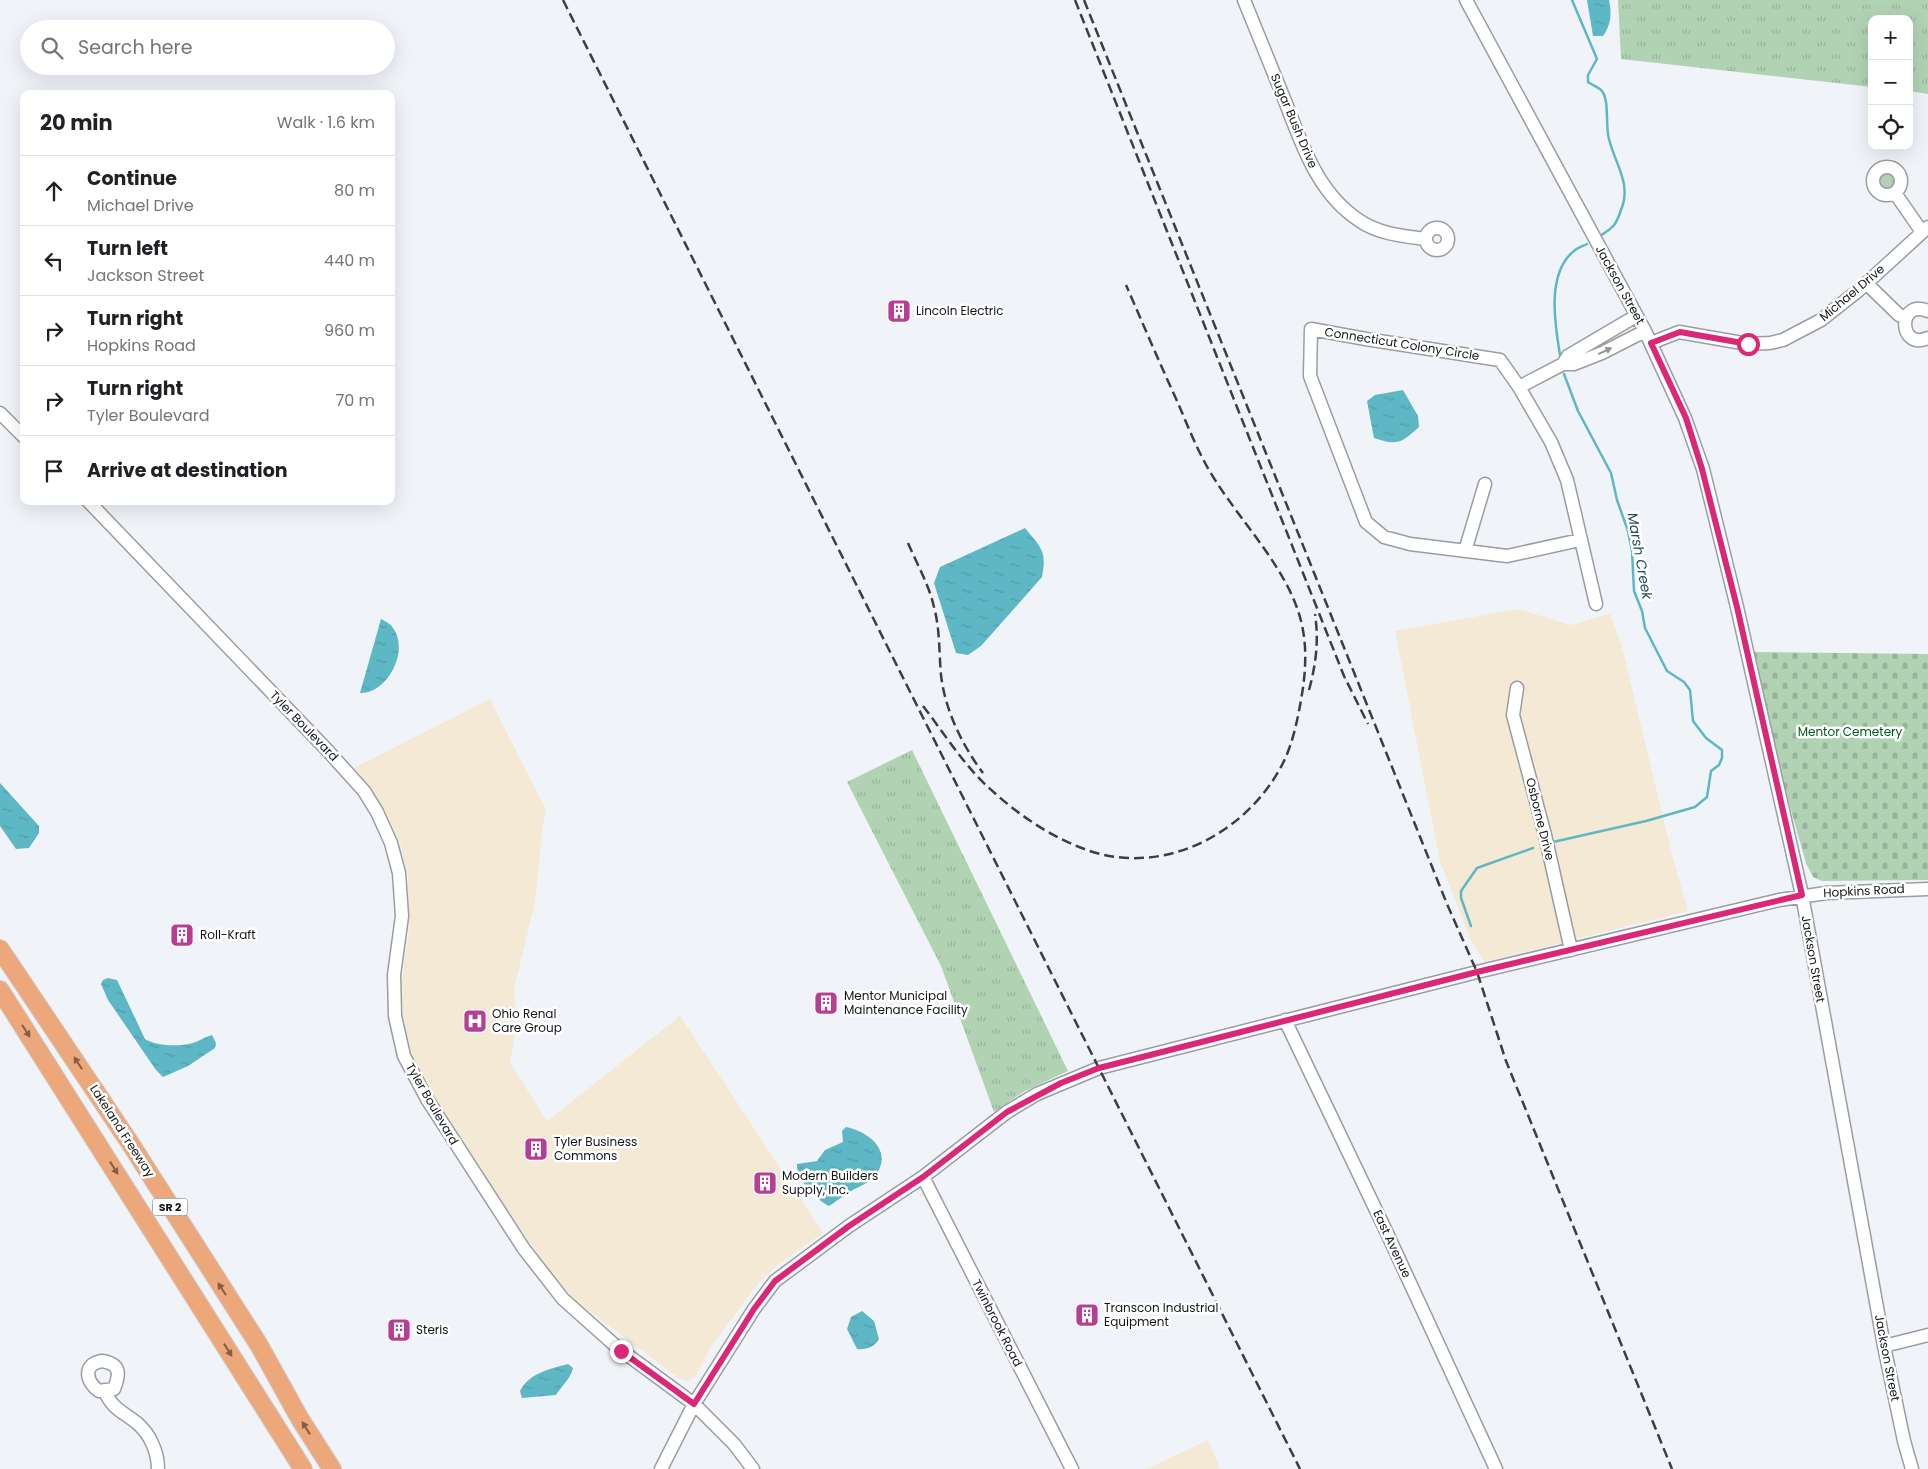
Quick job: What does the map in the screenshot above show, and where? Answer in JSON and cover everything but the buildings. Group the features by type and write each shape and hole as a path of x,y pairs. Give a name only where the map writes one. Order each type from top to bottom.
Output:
{"highway":[{"name":"Lakeland Freeway","path":"0,949 130,1143 258,1345 300,1419 332,1469"},
{"name":"Lakeland Freeway","path":"0,990 303,1469"}],"street":[{"name":"Sugar Bush Drive","path":"1244,0 1309,161 1328,192 1346,211 1370,227 1397,235 1426,239"},
{"name":"Jackson Street","path":"1466,0 1645,330 1686,418 1702,469 1742,626 1802,895 1884,1346 1904,1441 1912,1469"},
{"path":"1895,193 1925,230"},
{"name":"Michael Drive","path":"1651,343 1680,332 1748,344 1770,343 1783,340 1821,320 1925,230"},
{"path":"1866,283 1899,315 1906,318"},
{"path":"1928,311 1914,310 1906,318 1906,330 1909,335 1920,340 1928,338"},
{"path":"1563,364 1568,356 1636,316"},
{"name":"Connecticut Colony Circle","path":"1580,540 1507,556 1410,544 1384,537 1366,522 1310,376 1311,328 1366,339 1500,360 1519,387 1551,442 1568,480 1580,540 1596,604"},
{"path":"1519,387 1563,364 1574,364 1645,330"},
{"path":"0,413 20,433"},
{"path":"1465,551 1485,484"},
{"name":"Tyler Boulevard","path":"92,505 328,751 364,791 377,812 391,842 400,873 402,916 394,975 395,1016 404,1056 423,1092 524,1249 563,1299 618,1348 694,1404 734,1444 753,1469"},
{"name":"Osborne Drive","path":"1517,688 1513,715 1545,835 1571,950"},
{"name":"Hopkins Road","path":"661,1469 694,1404 754,1309 775,1281 849,1226 923,1177 1007,1112 1061,1083 1099,1068 1285,1020 1802,895 1928,888"},
{"name":"East Avenue","path":"1285,1020 1496,1469"},
{"name":"Twinbrook Road","path":"923,1177 1072,1469"},
{"path":"1884,1346 1928,1335"},
{"path":"104,1390 116,1409 138,1424 148,1436 156,1450 158,1469"}],"shaded area":[{"path":"1518,609 1570,625 1610,614 1622,647 1673,859 1688,911 1484,962 1470,938 1440,861 1395,631"},
{"path":"490,699 546,810 535,902 514,989 516,1027 510,1063 547,1121 680,1016 823,1233 778,1265 760,1281 710,1348 695,1377 688,1381 680,1379 577,1302 553,1277 439,1108 411,1056 403,1013 401,988 409,929 408,875 400,843 387,815 368,784 354,768"},
{"path":"1208,1440 1220,1469 1147,1469"}],"green space":[{"path":"1618,0 1928,0 1928,94 1913,92 1913,15 1868,15 1868,87 1621,59"},
{"path":"1882,171 1890,171 1896,177 1896,185 1890,191 1882,191 1876,185 1876,177"},
{"name":"Mentor Cemetery","path":"1752,652 1928,654 1928,880 1822,881 1813,877 1806,863 1778,765"},
{"path":"912,750 1068,1071 1025,1091 994,1112 941,966 847,782"}],"water":[{"path":"1587,0 1609,0 1610,19 1608,28 1603,36 1593,36"},
{"path":"1403,390 1418,416 1419,427 1399,442 1389,442 1374,438 1367,401 1375,395"},
{"path":"1025,528 1035,540 1043,555 1042,577 981,646 968,655 956,653 934,583 940,567"},
{"path":"381,619 392,627 398,637 397,659 387,679 370,691 360,693"},
{"path":"0,783 39,826 39,833 29,848 16,849 0,826"},
{"path":"108,978 117,980 145,1039 168,1045 182,1045 193,1043 212,1035 216,1043 215,1048 188,1066 163,1077 156,1070 108,1000 101,984 103,980"},
{"path":"846,1127 872,1139 881,1153 882,1161 879,1170 872,1179 829,1206 818,1199 803,1182 797,1164 817,1161 825,1150 843,1142 842,1131"},
{"path":"862,1311 874,1321 879,1339 870,1347 857,1349 847,1329 851,1317"},
{"path":"568,1364 573,1368 572,1372 556,1395 522,1398 520,1391 534,1376"}],"waterway":[{"name":"Marsh Creek","path":"1572,0 1597,59 1588,75 1588,82 1600,89 1604,94 1609,139 1625,191 1618,219 1611,228 1600,236"},
{"name":"Marsh Creek","path":"1560,355 1555,315 1556,286 1559,272 1565,261 1575,250 1587,244"},
{"name":"Marsh Creek","path":"1553,842 1646,821 1695,807 1707,797 1711,771 1719,765 1722,758 1722,750 1706,738 1693,721 1690,690 1684,682 1667,671 1645,628 1642,611 1634,591 1632,551 1628,531 1617,500 1611,473 1578,411 1564,374"},
{"name":"Marsh Creek","path":"1471,926 1461,898 1461,891 1477,868 1533,848"}],"railway":[{"path":"563,0 1300,1469"},
{"path":"1075,0 1344,676 1368,724"},
{"path":"1084,0 1447,904 1477,972 1506,1061 1672,1469"},
{"path":"923,706 970,768 1010,806 1034,823 1073,845 1116,857 1144,858 1173,853 1200,844 1225,829 1247,811 1266,790 1282,765 1295,731 1303,685 1305,648 1301,621 1284,579 1215,480 1204,461 1126,285"},
{"path":"908,543 926,583 936,615 941,675 946,701 968,751 983,773"},
{"path":"1309,690 1316,652 1315,614"}],"place":[{"name":"Lincoln Electric","path":"899,311"},
{"name":"Roll-Kraft","path":"182,935"},
{"name":"Mentor Municipal Maintenance Facility","path":"826,1003"},
{"name":"Ohio Renal Care Group","path":"475,1021"},
{"name":"Tyler Business Commons","path":"536,1149"},
{"name":"Modern Builders Supply, Inc.","path":"765,1183"},
{"name":"Transcon Industrial Equipment","path":"1087,1315"},
{"name":"Steris","path":"399,1330"}],"route":[{"path":"621,1351 694,1404 754,1309 775,1281 849,1226 923,1177 1007,1112 1037,1094 1099,1068 1477,972 1802,895 1737,607 1702,469 1686,418 1651,343 1672,334 1686,332 1748,344"}]}
